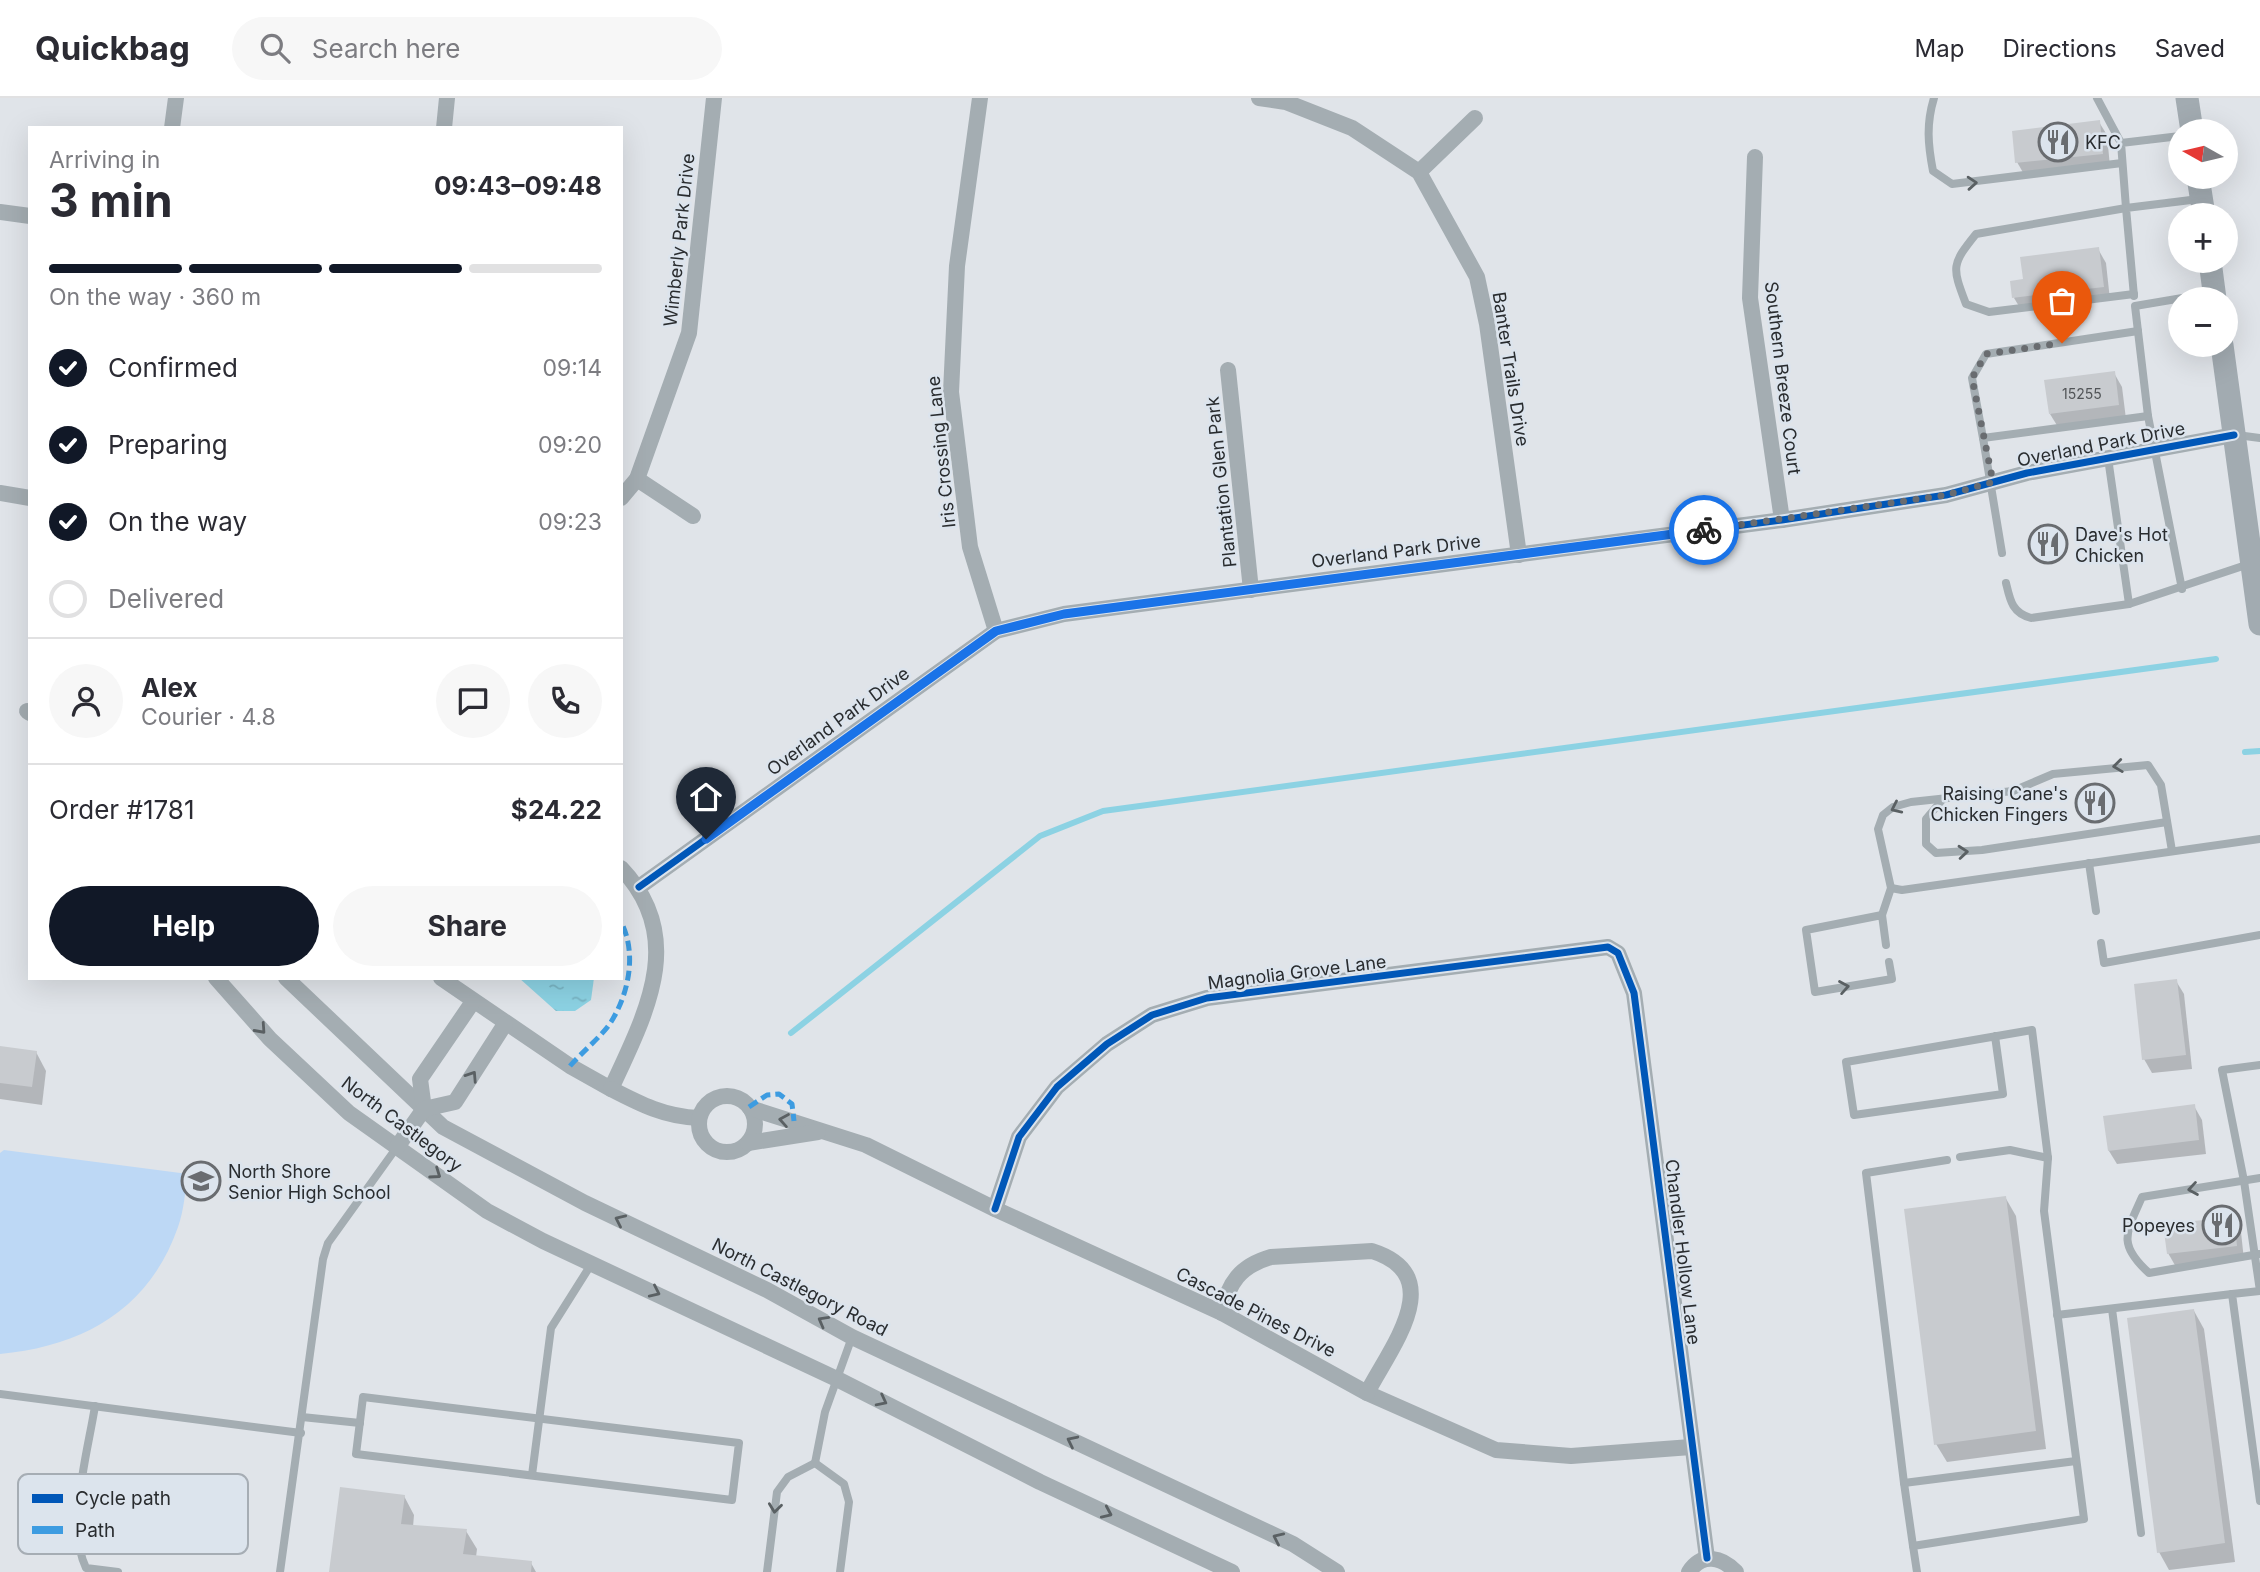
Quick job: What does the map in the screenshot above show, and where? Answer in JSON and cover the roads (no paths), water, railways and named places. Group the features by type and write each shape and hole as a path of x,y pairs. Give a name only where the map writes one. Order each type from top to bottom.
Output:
{"main road":[{"path":"2187,98 2190,119"},
{"path":"2224,357 2256,563 2260,624"}],"street":[{"path":"172,126 176,98"},
{"path":"443,126 447,98"},
{"name":"Wimberly Park Drive","path":"623,496 637,478 689,333 715,98"},
{"name":"Iris Crossing Lane","path":"980,98 957,266 951,392 970,547 996,631"},
{"name":"Banter Trails Drive","path":"1259,98 1286,102 1352,128 1419,172 1477,277 1487,324 1519,555"},
{"path":"1419,172 1475,118"},
{"name":"Southern Breeze Court","path":"1755,157 1751,298 1782,520"},
{"path":"0,212 28,216"},
{"name":"Plantation Glen Park","path":"1228,370 1251,590"},
{"name":"Overland Park Drive","path":"639,887 996,631 1064,614 1782,520 1946,495 1993,482 2108,458 2234,435"},
{"path":"637,478 693,516"},
{"path":"0,493 28,498"},
{"path":"611,1089 644,1018 656,975 657,939 639,887 623,870"},
{"name":"Magnolia Grove Lane","path":"995,1209 1019,1137 1057,1087 1107,1044 1152,1015 1207,998 1362,980 1590,948 1608,947 1618,953"},
{"name":"Chandler Hollow Lane","path":"1618,953 1634,993 1707,1558"},
{"name":"North Castlegory","path":"218,980 290,1058 349,1113 487,1211 593,1263"},
{"name":"North Castlegory Road","path":"287,980 443,1127 585,1203 767,1290 852,1337 1293,1545 1337,1572"},
{"path":"443,980 472,1003 611,1089 649,1109 678,1117 699,1118"},
{"path":"424,1109 420,1079 472,1003"},
{"path":"397,1147 424,1109 455,1102 505,1024"},
{"path":"723,1096 743,1101 750,1108 755,1127 748,1143 731,1152 716,1150 702,1137 699,1118 705,1105 723,1096"},
{"name":"Cascade Pines Drive","path":"750,1108 818,1132 866,1145 995,1209 1222,1313 1367,1393 1496,1450 1571,1456 1691,1447"},
{"name":"Cascade Pines Drive","path":"748,1143 818,1132"},
{"path":"1222,1313 1232,1282 1256,1261 1271,1257 1372,1251 1388,1256 1409,1278 1412,1305 1367,1393"},
{"path":"593,1263 836,1378 1040,1482 1233,1572"},
{"path":"1689,1572 1698,1562 1707,1558 1728,1563 1736,1572"}],"lane":[{"path":"1934,98 1929,115 1927,142 1931,162 1933,171 1952,184 2122,163"},
{"path":"2097,98 2121,144 2148,416 2182,589"},
{"path":"2121,144 2168,138"},
{"path":"2134,294 1989,312 1966,304 1954,273 1956,259 1976,234 2201,197"},
{"path":"2135,306 2168,302"},
{"path":"2002,553 1993,482 1972,378 1986,354 2138,331"},
{"path":"1983,438 2148,416"},
{"path":"2234,435 2260,438"},
{"path":"2108,458 2129,604"},
{"path":"2006,583 2011,604 2020,615 2031,618 2129,604 2256,563"},
{"path":"1886,944 1882,915 1891,888 1878,829 1883,815 1893,807 1911,802 2025,788 2053,774 2148,765 2161,785 2172,852"},
{"path":"1943,798 1926,819 1926,844 1936,853 2008,846 2167,822"},
{"path":"1891,888 1902,890 2260,839"},
{"path":"2089,863 2096,911"},
{"path":"1882,915 1806,930 1815,992 1892,979 1889,962"},
{"path":"2101,943 2104,963 2260,934"},
{"path":"1913,1546 2084,1519 2044,1211 2048,1158 2032,1030 1846,1062 1854,1115 2003,1094 1995,1037"},
{"path":"2057,1315 2260,1291 2258,1254 2222,1070 2260,1065"},
{"path":"280,1572 323,1258 328,1243 397,1147"},
{"path":"1960,1157 2010,1150 2048,1158"},
{"path":"1917,1572 1866,1173 1947,1160"},
{"path":"2258,1254 2149,1273 2132,1257 2126,1232 2142,1197 2260,1178"},
{"path":"532,1475 551,1328 593,1263"},
{"path":"2232,1294 2260,1501"},
{"path":"2112,1309 2141,1533"},
{"path":"815,1463 825,1412 852,1337"},
{"path":"0,1394 300,1433"},
{"path":"363,1396 539,1419 739,1443 732,1500 356,1454 363,1396"},
{"path":"85,1474 95,1406"},
{"path":"302,1417 360,1423"},
{"path":"1904,1483 2076,1461"},
{"path":"767,1572 777,1492 788,1477 815,1463"},
{"path":"815,1463 844,1484 849,1502 840,1572"},
{"path":"80,1554 86,1568 118,1572"}],"water":[{"path":"521,980 594,980 591,1000 575,1011 556,1011"}],"waterway":[{"path":"791,1033 1040,836 1103,811 2216,659"},
{"path":"2245,752 2260,751"}],"place":[{"name":"KFC","path":"2058,142"},
{"name":"Dave's Hot Chicken","path":"2048,544"},
{"name":"Raising Cane's Chicken Fingers","path":"2095,803"},
{"name":"North Shore Senior High School","path":"201,1181"},
{"name":"Popeyes","path":"2222,1225"}]}
